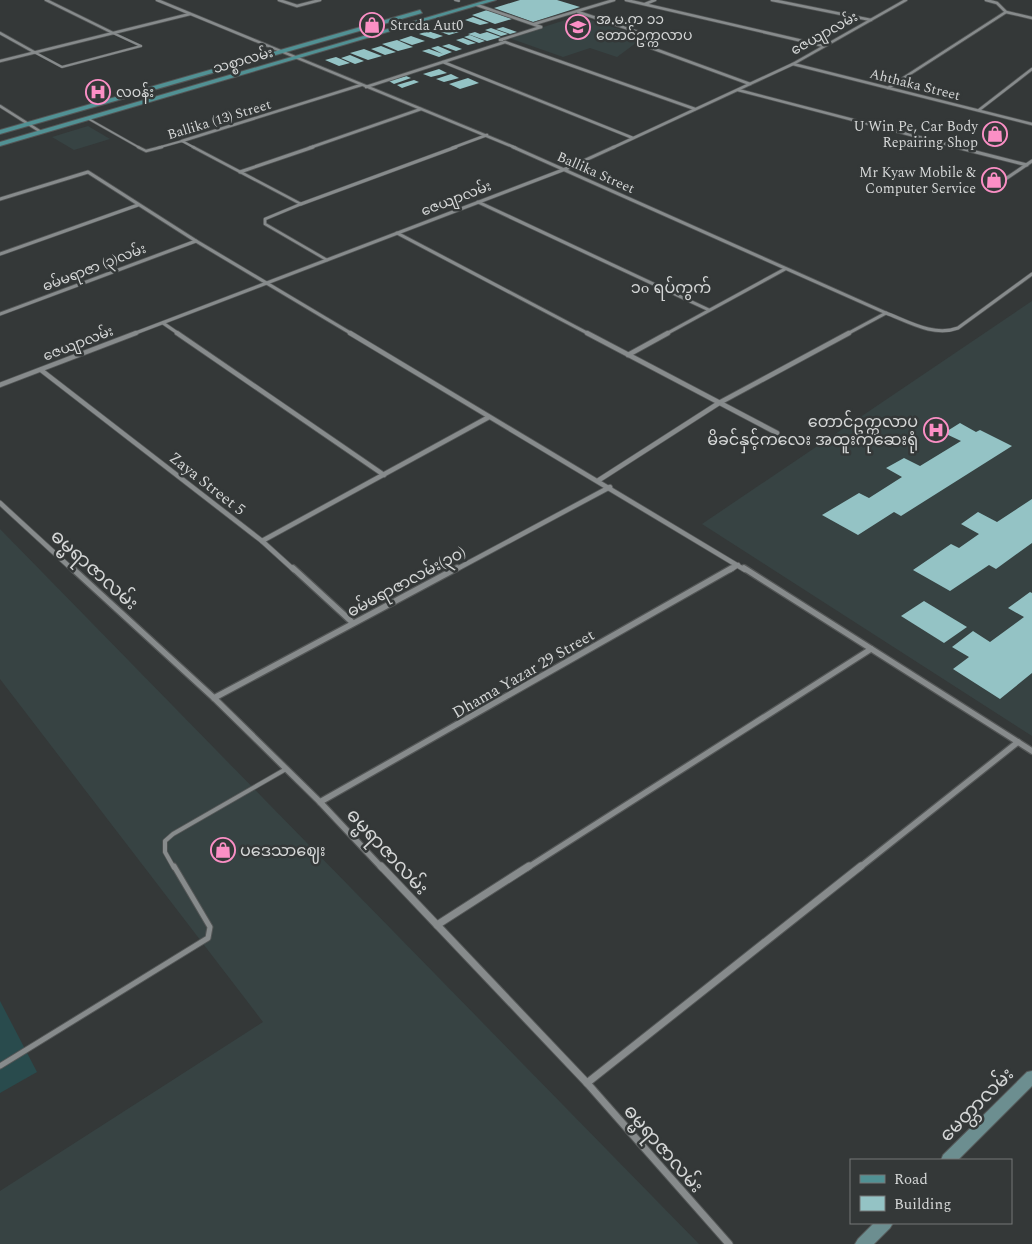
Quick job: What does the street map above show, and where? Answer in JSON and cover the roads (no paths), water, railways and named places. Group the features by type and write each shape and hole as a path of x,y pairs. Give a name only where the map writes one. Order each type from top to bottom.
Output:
{"main road":[{"name":"သစ္စာလမ်း","path":"0,144 493,0"},
{"name":"သစ္စာလမ်း","path":"0,132 431,9"},
{"name":"မေတ္တာလမ်း","path":"949,1159 1032,1077"},
{"path":"867,1243 884,1224"}],"street":[{"path":"46,0 113,33"},
{"name":"Ballika Street","path":"157,0 294,58 487,135 785,269 886,313 937,332 947,332 958,328 1032,274"},
{"path":"279,0 297,6 320,0"},
{"path":"477,5 534,24 614,0"},
{"path":"626,0 824,46"},
{"path":"645,5 655,0"},
{"path":"772,0 871,20"},
{"name":"ဇေယျာလမ်း","path":"0,385 562,170 793,64 906,0"},
{"path":"986,0 998,3 1006,12 1032,18"},
{"path":"578,12 648,35 649,37 645,42 649,47 750,84"},
{"path":"888,88 1006,12"},
{"path":"0,61 191,14"},
{"name":"Ballika (13) Street","path":"505,42 500,40 541,27 534,24"},
{"path":"0,33 34,52"},
{"path":"505,42 695,109"},
{"name":"Ballika (13) Street","path":"182,141 505,42"},
{"path":"443,62 633,138"},
{"name":"Ahthaka Street","path":"793,64 1032,124"},
{"path":"979,110 1032,69"},
{"path":"737,90 1027,165"},
{"path":"0,106 27,125 41,132"},
{"path":"240,172 422,109"},
{"path":"301,204 487,135"},
{"path":"1004,180 1032,161"},
{"path":"0,199 88,172 196,241 489,417 599,480 738,565 1032,751"},
{"path":"478,202 709,310"},
{"path":"0,254 138,205"},
{"path":"398,233 777,434"},
{"name":"ဓမ်မရာဇာ (၃)လမ်း","path":"0,314 196,241"},
{"path":"628,355 785,269"},
{"path":"599,480 719,403 886,313"},
{"path":"163,323 384,475"},
{"name":"Zaya Street 5","path":"41,370 262,541 353,623"},
{"path":"262,541 489,417"},
{"name":"ဓမ်မရာဇာလမ်း(၃၀)","path":"214,698 610,487"},
{"name":"ဓမ္မရာဇာလမ်း","path":"0,503 214,698 320,802 587,1083 729,1244"},
{"name":"Dhama Yazar 29 Street","path":"320,802 738,565"},
{"path":"437,925 871,649"},
{"path":"587,1083 1018,742"}],"lane":[{"path":"34,52 62,67 141,46 113,33"},
{"name":"Ballika (13) Street","path":"87,118 146,151 182,141"},
{"path":"182,141 301,204"},
{"path":"301,204 265,219 265,224 327,260"},
{"path":"0,1066 208,938 210,926 165,852 165,841 173,834 286,768"}],"place":[{"name":"Strcda Aut0","path":"372,25"},
{"name":"အ.မ.က ၁၁ တောင်ဥက္ကလာပ","path":"578,27"},
{"name":"လဝန်း","path":"98,92"},
{"name":"U Win Pe, Car Body Repairing Shop","path":"995,134"},
{"name":"Mr Kyaw Mobile & Computer Service","path":"994,180"},
{"name":"တောင်ဥက္ကလာပ မိခင်နှင့်ကလေး အထူးကုဆေးရုံ","path":"936,430"},
{"name":"ပဒေသာဈေး","path":"223,850"}],"district":[{"name":"၁o ရပ်ကွက်","path":"671,287"}]}
